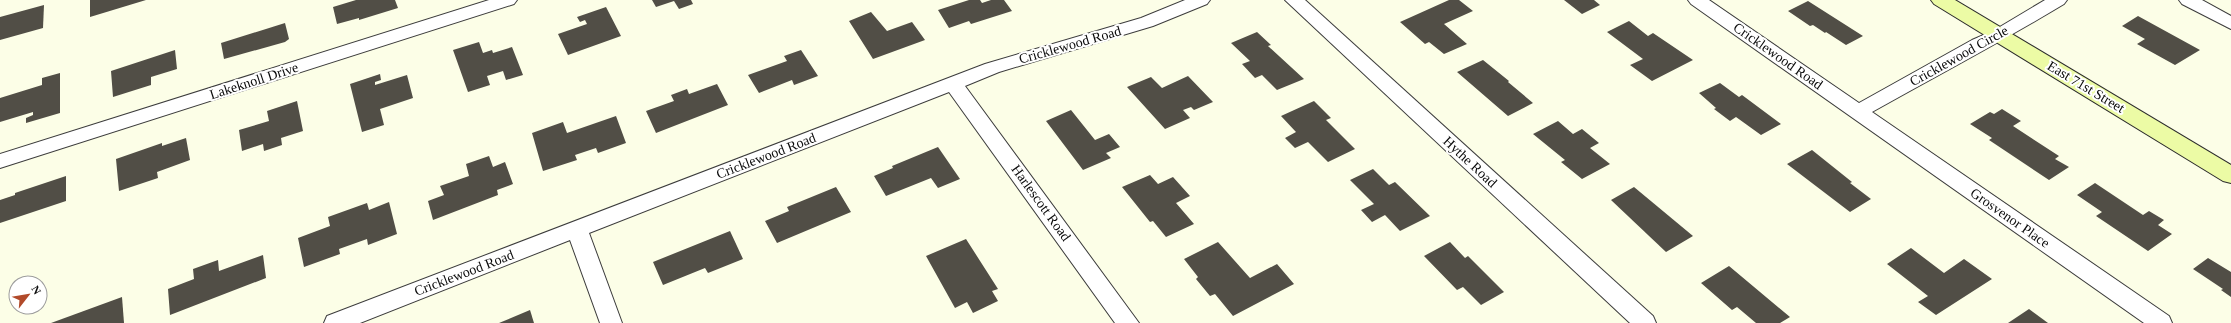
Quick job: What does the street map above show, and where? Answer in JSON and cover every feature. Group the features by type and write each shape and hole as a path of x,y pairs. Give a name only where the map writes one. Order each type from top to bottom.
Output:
{"main road":[{"name":"East 71st Street","path":"1941,0 2231,174"}],"street":[{"name":"Lakeknoll Drive","path":"0,161 508,0"},
{"name":"Cricklewood Road","path":"335,323 992,68 1147,22 1201,0"},
{"name":"Hythe Road","path":"1294,0 1645,323"},
{"name":"Cricklewood Road","path":"1697,0 1858,112"},
{"name":"Cricklewood Circle","path":"1858,112 1978,44 1999,35 2058,0"},
{"path":"2188,0 2231,23"},
{"name":"Harlescott Road","path":"953,83 1128,323"},
{"name":"Grosvenor Place","path":"1858,112 2161,323"},
{"path":"576,229 611,323"}],"building":[{"path":"90,0 146,0 90,17"},
{"path":"356,0 395,0 398,8 359,20 359,18 337,24 333,7"},
{"path":"652,0 691,0 693,4 679,9 674,1 656,7"},
{"path":"969,0 980,0 982,3 991,0 1004,0 1012,11 971,24 969,21 949,28 938,10"},
{"path":"1449,0 1459,0 1473,11 1444,24 1467,44 1444,54 1429,42 1425,44 1400,22"},
{"path":"1564,0 1594,0 1600,5 1582,14"},
{"path":"1808,1 1863,36 1846,45 1813,25 1810,26 1788,11"},
{"path":"44,5 43,28 0,40 0,17"},
{"path":"606,7 621,36 568,55 558,34 587,24 585,20 580,22 577,17"},
{"path":"871,12 887,31 912,22 925,40 873,59 849,21"},
{"path":"2138,16 2200,50 2175,65 2137,44 2145,39 2122,26"},
{"path":"1629,21 1648,36 1653,33 1693,60 1652,81 1630,65 1643,59 1607,32"},
{"path":"285,23 289,39 285,42 224,59 221,43"},
{"path":"1257,32 1271,45 1268,46 1304,79 1277,90 1262,75 1255,78 1242,64 1250,61 1231,43"},
{"path":"479,42 483,53 492,50 493,53 512,47 523,75 506,80 503,71 487,76 490,85 468,92 453,50"},
{"path":"175,50 177,69 151,77 151,85 113,97 111,71"},
{"path":"801,50 818,76 794,85 792,80 759,93 748,75 787,61 784,56"},
{"path":"1483,60 1533,103 1508,116 1457,72"},
{"path":"60,73 60,113 26,123 26,118 33,115 33,112 0,122 0,98 42,85 42,78"},
{"path":"380,74 381,80 375,82 375,85 407,75 413,98 380,109 384,125 362,132 350,84"},
{"path":"1188,76 1213,102 1194,110 1191,107 1183,110 1190,118 1165,129 1127,87 1151,77 1162,88"},
{"path":"1720,83 1739,97 1742,95 1781,124 1761,135 1736,117 1730,121 1714,109 1716,108 1699,93"},
{"path":"717,84 728,105 656,133 646,111 674,101 671,95 687,89 689,94"},
{"path":"297,101 303,131 281,138 282,145 264,151 263,144 242,151 239,130 269,121 267,111"},
{"path":"1314,101 1331,118 1326,120 1355,149 1328,162 1308,142 1295,148 1285,138 1296,132 1281,116"},
{"path":"2002,109 2021,121 2013,126 2059,156 2055,159 2069,167 2049,180 1989,140 1992,138 1970,124 1990,112 1994,114"},
{"path":"1071,110 1095,140 1109,134 1120,147 1106,153 1111,158 1083,170 1046,121"},
{"path":"616,116 626,143 598,153 596,148 575,155 577,160 543,171 532,133 563,122 567,133"},
{"path":"1558,121 1573,134 1582,129 1599,143 1590,148 1610,164 1582,179 1561,162 1565,160 1533,134"},
{"path":"186,138 190,160 157,172 158,178 119,191 116,159 162,143 162,146"},
{"path":"938,147 960,179 938,188 931,178 886,196 874,176 893,168 892,166"},
{"path":"1812,150 1871,199 1850,212 1787,164"},
{"path":"489,156 493,167 505,162 513,184 497,190 498,195 433,220 428,201 444,195 440,186 469,176 466,164"},
{"path":"1373,169 1389,185 1395,182 1430,216 1400,231 1385,215 1372,222 1361,210 1374,204 1350,180"},
{"path":"1150,175 1158,184 1173,177 1190,196 1176,203 1194,224 1166,237 1153,221 1150,222 1122,187"},
{"path":"66,176 66,201 0,223 0,200 15,195 15,193"},
{"path":"2095,183 2143,215 2149,211 2164,220 2158,225 2172,234 2148,251 2096,216 2102,212 2077,195"},
{"path":"836,187 851,212 777,243 765,221 789,211 787,207"},
{"path":"1634,187 1693,236 1666,252 1611,200"},
{"path":"389,202 397,234 368,245 367,239 339,249 340,254 304,267 298,238 330,226 328,217 367,203 369,210"},
{"path":"730,231 743,259 708,273 705,268 663,285 653,262"},
{"path":"966,239 998,289 992,291 998,301 973,313 967,302 955,308 926,256"},
{"path":"1218,242 1250,278 1277,264 1294,284 1233,316 1215,294 1210,296 1196,279 1198,277 1184,259"},
{"path":"1450,242 1465,258 1468,256 1504,292 1481,305 1463,287 1457,290 1424,256"},
{"path":"1911,248 1944,273 1964,259 1992,279 1936,315 1918,302 1928,296 1887,264"},
{"path":"263,255 266,278 170,315 168,289 194,279 193,269 218,260 219,271"},
{"path":"2208,258 2231,272 2231,297 2221,290 2223,289 2193,269"},
{"path":"1729,266 1790,317 1780,323 1756,323 1737,307 1732,310 1701,283"},
{"path":"122,297 124,323 51,323"},
{"path":"2029,309 2048,323 2008,323"},
{"path":"530,310 534,323 499,323"}]}
